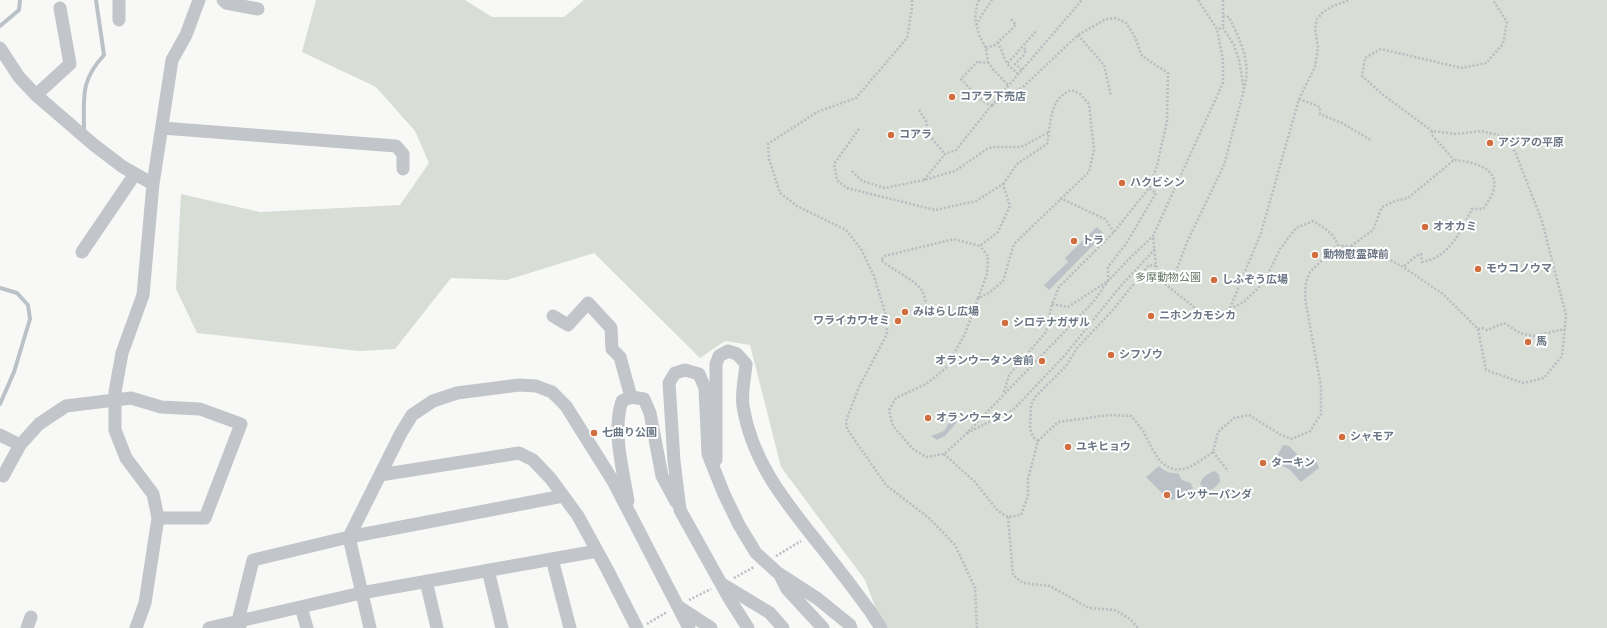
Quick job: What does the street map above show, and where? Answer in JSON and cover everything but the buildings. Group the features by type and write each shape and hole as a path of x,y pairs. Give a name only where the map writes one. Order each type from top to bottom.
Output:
{"street":[{"path":"119,0 119,20"},
{"path":"136,628 145,603 158,518 153,494 126,458 115,430 115,392 122,353 143,295 153,184 172,60 186,35 199,0"},
{"path":"223,0 226,3 258,9"},
{"path":"36,95 70,64 60,8"},
{"path":"0,48 20,77 36,95 94,145 123,167 153,184"},
{"path":"162,128 396,146 403,154 403,169"},
{"path":"82,252 135,174"},
{"path":"553,316 568,325 588,303 611,328 612,349 620,357 631,397"},
{"path":"716,474 716,364 719,356 728,351 737,354 746,364 742,404 750,436 757,454 769,477 793,511 870,611 881,628"},
{"path":"680,510 674,461 669,383 675,373 684,370 699,374 705,388 708,454 739,525 756,553 778,573 818,599 850,625 851,628"},
{"path":"370,628 349,537 400,433 412,415 433,401 457,393 519,384 536,386 552,392 566,406 613,481 689,628"},
{"path":"629,512 619,447 618,412 622,401 631,397 644,399 650,413 662,476 721,584 748,628"},
{"path":"3,476 20,445 39,424 66,406 131,398 161,408 200,409 241,424 205,518 158,518"},
{"path":"0,435 20,445"},
{"path":"380,475 519,453 533,460 551,479 578,516 642,626"},
{"path":"239,625 253,560 349,537 563,496"},
{"path":"209,628 239,625 301,607 361,593 597,551"},
{"path":"552,559 570,628"},
{"path":"488,570 502,628"},
{"path":"778,573 787,589 823,628"},
{"path":"426,581 437,628"},
{"path":"721,584 770,614 783,628"},
{"path":"678,606 711,628"},
{"path":"301,607 306,628"}],"path":[{"path":"912,0 907,38 856,98 817,112 768,144 769,159 780,193 797,206 846,230 861,249 874,276 886,316 887,334 859,387 846,421 847,429 886,486 930,519 955,545 975,588 977,628"},
{"path":"979,0 975,18 976,26 986,48 988,62 1008,85"},
{"path":"976,26 992,0"},
{"path":"924,180 945,154 956,150 1008,85 1082,0"},
{"path":"928,316 922,290 899,271 890,268 882,260 885,256 954,239 980,246 988,256 987,274 965,334 946,368 926,384 896,398 890,410 893,426 913,449 926,457 944,454 964,436 1094,301 1108,281 1153,236 1223,83 1223,60 1217,29 1198,0"},
{"path":"1223,0 1223,28 1234,45 1239,60 1244,90"},
{"path":"1230,308 1261,233 1299,98 1316,67 1318,47 1316,29 1317,19 1323,12 1349,0"},
{"path":"944,454 974,480 998,511 1008,517 1021,515 1028,496 1028,479 1038,441 1058,422 1109,415 1130,416 1143,431 1162,463 1172,469 1183,469 1198,462 1213,452 1218,432 1234,418 1249,415 1281,435 1292,440 1310,431 1321,414 1321,387 1305,298 1306,282 1310,272 1338,245 1374,251 1403,267 1443,294 1478,329 1486,370 1523,382 1544,378 1562,356 1566,315 1542,221 1516,154 1507,137 1481,132 1457,134 1432,130 1382,94 1362,76 1365,58 1381,50 1462,68 1486,63 1503,44 1506,22 1493,0"},
{"path":"1164,283 1177,269 1187,242 1224,165 1247,78 1244,53 1229,17 1223,16"},
{"path":"986,48 998,42 1016,25 1010,18"},
{"path":"991,106 1023,87 1078,35 1106,19 1116,18 1126,23 1134,35 1142,56 1168,73 1167,121 1157,166 1149,188 1114,232 1060,287 1052,304 1046,332 1009,375 1004,393"},
{"path":"1217,29 1223,28"},
{"path":"1007,64 1038,30"},
{"path":"1078,35 1104,65 1111,96"},
{"path":"998,42 1007,64 1018,74"},
{"path":"1022,70 1015,64 1023,56 1026,50 1023,47"},
{"path":"988,62 982,63 978,61 961,79 980,99 991,106"},
{"path":"859,129 834,164 837,180 847,188 935,210 976,201 1003,184 1017,164 1047,144 1050,132 1050,116 1058,99 1063,93 1072,90 1080,94 1089,104 1094,150 1089,172 1060,198 1014,244 1003,281 989,293 978,298"},
{"path":"1299,98 1320,107 1320,114 1344,124 1372,141"},
{"path":"919,110 926,121 928,134 945,154"},
{"path":"1403,267 1416,255 1421,254 1422,262 1428,261 1447,250 1456,240 1472,209 1483,209 1493,192 1494,180 1488,169 1478,164 1454,160 1432,135 1432,130"},
{"path":"852,171 862,181 885,188 955,172 987,149 993,147 1021,147 1050,132"},
{"path":"1351,246 1372,230 1382,207 1395,201 1408,198 1454,160"},
{"path":"980,246 998,232 1010,206 1003,184"},
{"path":"1108,281 1108,267 1126,244 1156,193 1149,188"},
{"path":"1060,198 1105,219 1114,232"},
{"path":"1153,236 1156,266 1164,283 1200,312 1222,313 1244,302 1264,282 1280,249 1296,228 1313,221 1324,226 1334,237 1338,245"},
{"path":"964,436 1013,410 1065,354 1119,288 1155,249"},
{"path":"1038,441 1032,437 1030,428 1031,405 1035,397 1066,366 1078,348 1112,311 1149,265 1156,266"},
{"path":"1052,304 1068,307 1108,281"},
{"path":"1478,329 1482,328 1487,330 1504,323 1520,333 1533,336 1565,329"},
{"path":"1213,452 1228,470"},
{"path":"1008,517 1013,575 1023,583 1050,586 1089,608 1115,610 1130,619 1138,628"},
{"path":"771,560 802,540"},
{"path":"690,600 756,566"},
{"path":"642,626 678,606"}],"green space":[{"name":"多摩動物公園","path":"316,0 465,0 492,17 564,17 584,0 1607,0 1607,628 883,628 865,580 781,467 750,345 725,341 700,358 594,253 507,280 451,278 395,349 359,351 197,333 176,289 181,194 260,212 400,205 429,163 415,131 376,87 302,52"}],"shaded area":[{"path":"1097,227 1104,234 1049,290 1044,285 1068,262 1065,258"},
{"path":"952,418 957,422 945,436 937,440 931,436 944,431"},
{"path":"1283,445 1289,446 1300,457 1315,458 1319,468 1301,482 1290,470 1281,465 1277,456"},
{"path":"1159,466 1167,472 1178,473 1182,480 1191,483 1194,492 1172,500 1161,492 1146,477"},
{"path":"1215,471 1219,475 1220,482 1213,489 1206,490 1200,484 1201,481 1210,473"}],"waterway":[{"path":"0,26 19,10 20,0"},
{"path":"84,131 84,99 87,82 96,64 104,55 96,0"},
{"path":"0,288 17,293 28,305 30,319 14,372 0,404"}],"place":[{"name":"コアラ下売店","path":"952,97"},
{"name":"コアラ","path":"891,135"},
{"name":"アジアの平原","path":"1490,143"},
{"name":"ハクビシン","path":"1122,183"},
{"name":"オオカミ","path":"1425,227"},
{"name":"トラ","path":"1074,241"},
{"name":"動物慰霊碑前","path":"1315,255"},
{"name":"モウコノウマ","path":"1478,269"},
{"name":"しふぞう広場","path":"1214,280"},
{"name":"みはらし広場","path":"905,312"},
{"name":"ニホンカモシカ","path":"1151,316"},
{"name":"ワライカワセミ","path":"898,321"},
{"name":"シロテナガザル","path":"1005,323"},
{"name":"馬","path":"1528,342"},
{"name":"シフゾウ","path":"1111,355"},
{"name":"オランウータン舎前","path":"1042,361"},
{"name":"オランウータン","path":"928,418"},
{"name":"七曲り公園","path":"594,433"},
{"name":"シャモア","path":"1342,437"},
{"name":"ユキヒョウ","path":"1068,447"},
{"name":"ターキン","path":"1263,463"},
{"name":"レッサーパンダ","path":"1167,495"}]}
